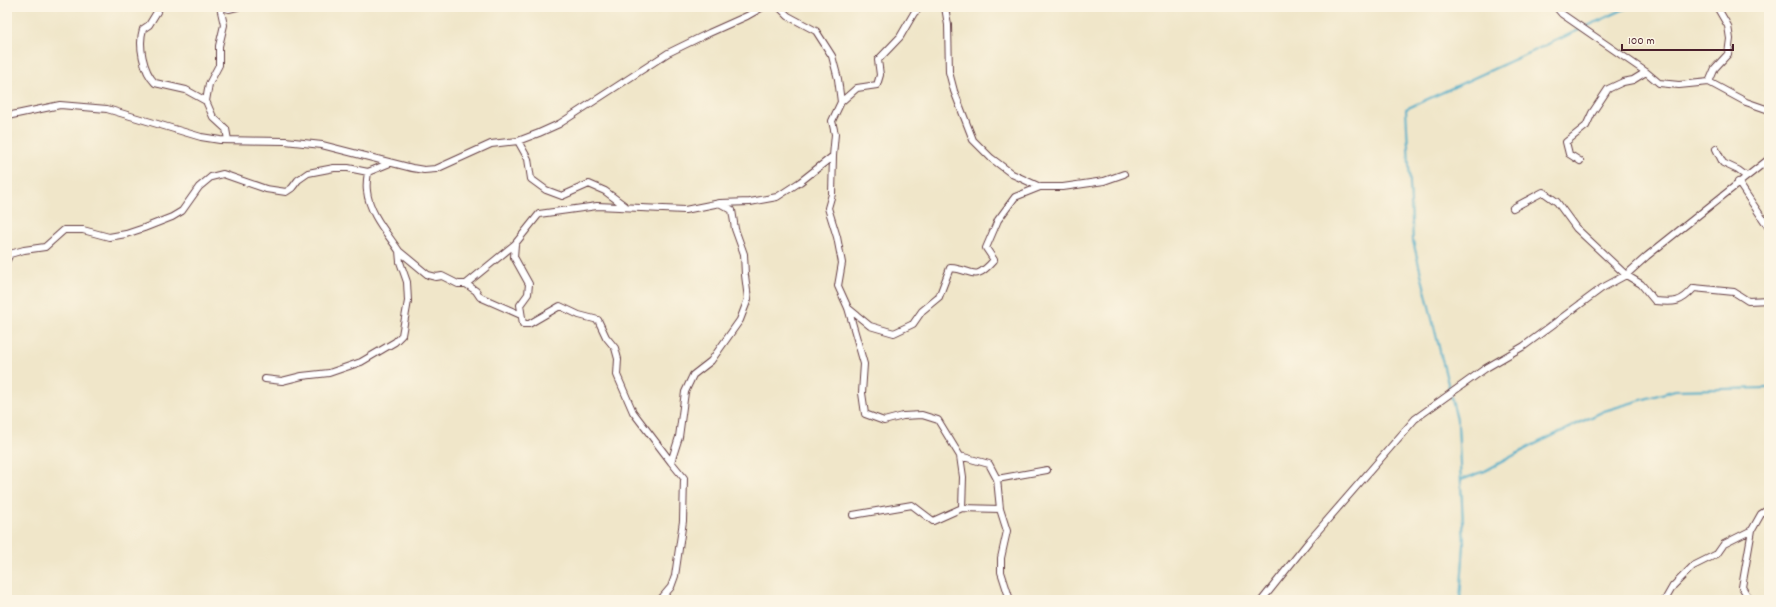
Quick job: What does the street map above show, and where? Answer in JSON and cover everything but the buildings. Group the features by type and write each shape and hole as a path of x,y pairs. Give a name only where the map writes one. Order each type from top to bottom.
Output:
{"street":[{"path":"160,7 149,25 143,29 142,59 146,71 155,83 186,90 206,101"},
{"path":"228,140 226,129 213,117 206,101 209,84 219,65 220,46 224,25 221,7 229,9 238,7"},
{"path":"7,116 48,106 71,105 107,109 201,138 322,145 424,170 436,169 491,144 518,141 559,124 668,53 763,7"},
{"path":"779,7 788,16 816,30 832,56 838,79 841,102"},
{"path":"921,7 914,13 900,37 878,60 880,75 877,85 857,88 841,102 832,121 835,134 832,194 828,208 837,237 842,263 838,286 848,308 864,364 862,393 865,414 884,421 903,416 922,415 938,420 960,456 963,477 962,508"},
{"path":"945,7 948,25 949,72 954,91 973,140 990,158 1012,174 1040,187"},
{"path":"1556,7 1562,14 1646,72 1659,83 1678,85 1709,82 1746,102 1769,110"},
{"path":"1709,82 1715,68 1728,54 1730,39 1728,26 1717,7"},
{"path":"1580,161 1569,154 1566,142 1586,126 1592,113 1608,90 1623,82 1633,80 1646,72"},
{"path":"518,141 528,159 531,180 546,190 562,196 590,184 605,191 625,206"},
{"path":"1716,150 1723,163 1738,170 1746,176"},
{"path":"466,284 516,244 539,214 597,206 625,206 685,210 720,203 750,202 777,197 800,182 833,156"},
{"path":"1262,600 1310,540 1415,419 1486,368 1524,346 1602,288 1626,275 1647,256 1738,182 1769,159"},
{"path":"8,254 45,247 64,230 83,230 109,237 126,234 172,217 182,211 199,187 211,177 223,174 266,189 286,192 292,188 298,180 308,173 334,168 348,168 368,172 390,162"},
{"path":"368,172 366,190 369,201 381,224 399,251 428,275 436,277 442,276 458,284 466,284 476,291 480,297 521,315"},
{"path":"848,308 870,326 894,333 913,324 922,311 939,297 950,268 973,274 983,272 994,260 986,248 998,220 1015,197 1040,187 1063,187 1104,181 1124,174"},
{"path":"1738,182 1769,228"},
{"path":"1513,208 1543,192 1557,202 1576,228 1626,275 1641,284 1655,301 1670,302 1686,298 1694,288 1734,292 1748,301 1769,300"},
{"path":"671,462 679,437 685,392 694,375 711,361 740,320 748,299 744,254 735,229 732,210 720,203"},
{"path":"516,244 514,257 529,284 528,294 520,305 523,324 529,324 560,306 578,315 598,320 606,337 615,348 618,359 617,375 633,412 684,478 683,521 673,581 671,587 660,600"},
{"path":"265,379 282,381 302,376 329,373 361,362 395,342 402,335 408,301 407,282 400,262 399,251"},
{"path":"960,456 989,464 997,479 1000,509 1007,531 1001,558 1000,572 1010,600"},
{"path":"997,479 1046,470"},
{"path":"853,515 912,505 933,521 962,508 1000,509"},
{"path":"1750,600 1742,587 1752,530 1761,514 1769,509"},
{"path":"1665,600 1673,586 1693,566 1717,554 1724,544 1752,530"}],"waterway":[{"path":"1585,27 1629,7"},
{"path":"1450,392 1413,241 1406,109 1581,29"},
{"path":"1461,480 1485,471 1531,446 1604,411 1675,390 1769,388"},
{"path":"1451,396 1458,424 1464,544 1460,600"}]}
